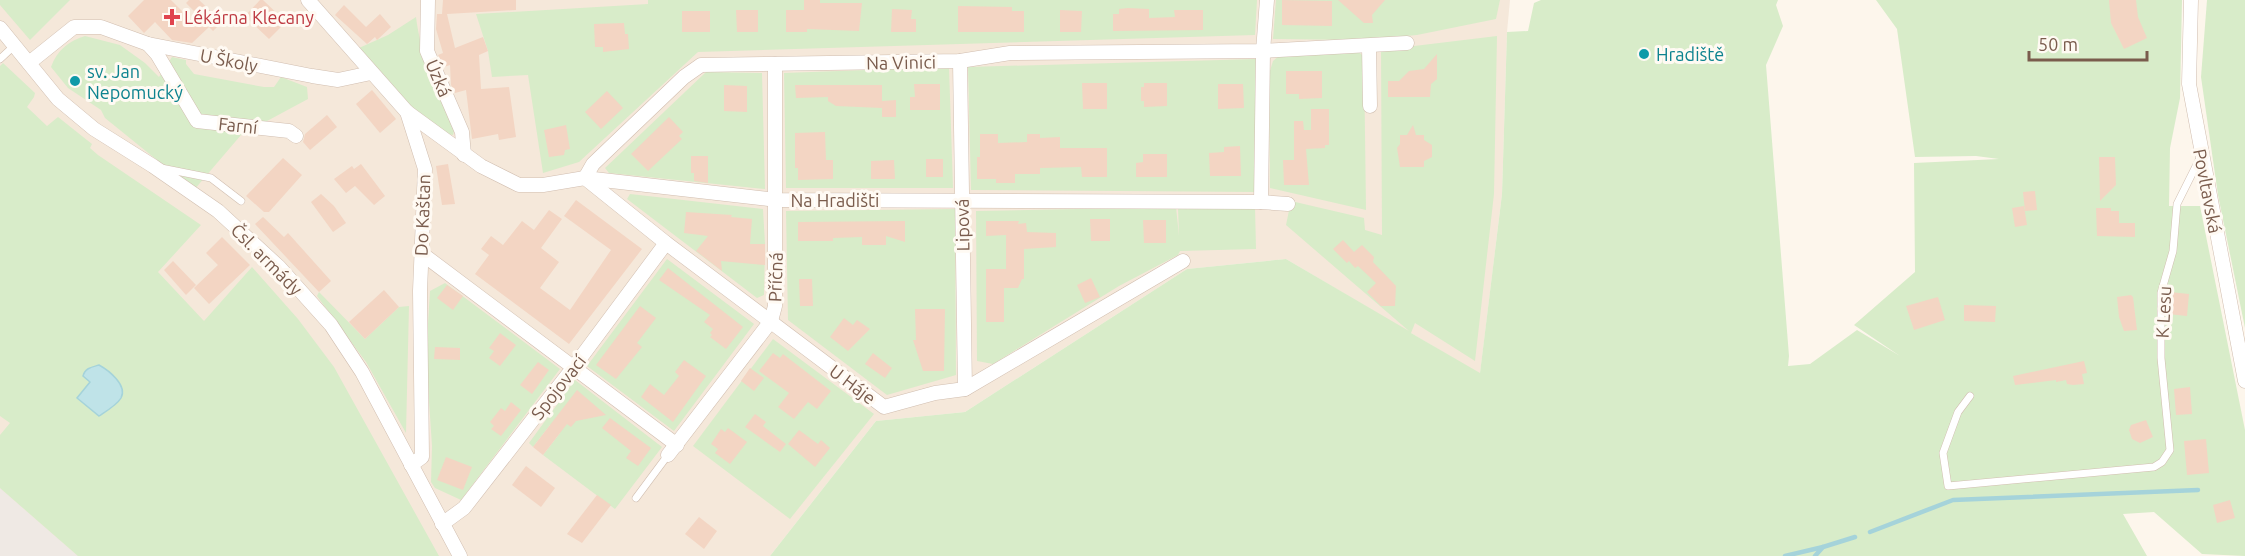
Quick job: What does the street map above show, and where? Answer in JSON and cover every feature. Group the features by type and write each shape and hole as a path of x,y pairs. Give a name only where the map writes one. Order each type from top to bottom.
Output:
{"street":[{"name":"Do Kaštan","path":"308,0 407,112 425,169 421,254 422,457 411,465"},
{"path":"318,10 328,0"},
{"name":"Úzká","path":"428,0 427,51 462,132 464,154"},
{"path":"1262,202 1263,51 1267,0"},
{"name":"Povltavská","path":"2191,0 2189,84 2245,381"},
{"name":"U Školy","path":"29,63 76,27 101,27 148,44 338,80 371,73"},
{"name":"Čsl. armády","path":"0,28 58,99 85,123 218,211 279,267 331,325 362,372 460,556"},
{"name":"Na Vinici","path":"585,178 593,164 684,77 701,65 960,61 1010,53 1263,51 1407,43"},
{"name":"Farní","path":"148,44 157,54 198,121 290,130 296,136"},
{"path":"1369,46 1370,106"},
{"name":"Lipová","path":"960,61 965,389"},
{"name":"Příčná","path":"673,450 771,321 775,306 776,64"},
{"name":"Na Hradišti","path":"407,112 464,154 501,178 519,185 543,186 585,178 777,200 1288,204"},
{"name":"U Háje","path":"585,178 666,243 884,407 935,393 965,389 1183,261"},
{"name":"Spojovací","path":"442,524 464,508 573,368 666,243"},
{"path":"421,254 573,368 673,450"}],"lane":[{"path":"0,59 15,45"},
{"name":"K Lesu","path":"1970,396 1958,412 1943,453 1948,486 2154,467 2162,462 2170,450 2161,358 2161,293 2173,251 2177,204 2201,156"},
{"path":"153,166 211,178 242,201"},
{"path":"636,498 673,450"}],"shaded area":[{"path":"0,0 1510,0 1502,194 1480,374 1286,259 1187,269 965,412 876,421 770,556 0,556"},
{"path":"0,488 78,556 0,556"}],"green space":[{"path":"0,0 70,0 30,40 0,5"},
{"path":"648,0 1257,0 1255,35 698,52 579,162 543,173 528,75 492,77 488,51 476,14 648,4"},
{"path":"1276,0 1500,0 1496,19 1417,35 1362,40 1273,39"},
{"path":"1541,0 1778,0 1776,5 1783,26 1766,65 1788,366 1810,364 1857,330 1900,356 1854,325 1915,272 1914,163 1999,159 1976,156 1915,157 1897,29 1876,0 2182,0 2180,98 2170,148 2169,206 2200,206 2245,430 2245,556 2202,554 2154,512 2123,514 2147,556 770,556 876,421 965,412 1187,269 1286,259 1409,331 1286,225 1291,201 1364,218 1365,230 1382,235 1381,50 1497,36 1494,194 1475,361 1415,323 1411,333 1480,373 1502,194 1507,32 1528,31 1534,3"},
{"path":"2207,0 2245,0 2245,328 2218,195 2201,77"},
{"path":"416,17 426,61 454,131 453,135 447,134 412,108 359,48 388,35"},
{"path":"85,36 120,45 145,63 159,77 172,57 186,60 186,64 194,74 264,87 274,87 281,77 307,87 308,99 241,135 194,190 105,118 101,110 68,88 51,67 64,47"},
{"path":"1359,52 1364,57 1366,210 1270,188 1269,74 1273,61 1280,55"},
{"path":"1256,59 1256,192 971,190 968,67"},
{"path":"3,63 35,93 27,107 47,126 58,117 92,144 90,148 98,155 201,225 158,272 204,321 252,267 298,319 334,367 439,556 78,556 0,488 0,435 10,423 0,416 0,66"},
{"path":"949,67 953,188 786,188 784,73"},
{"path":"706,72 762,73 765,189 609,173 605,168"},
{"path":"630,194 763,209 764,295 757,298 627,199"},
{"path":"1176,207 1179,236 1178,208 1255,207 1256,249 1180,251 1178,255 1119,286 993,364 977,361 976,211"},
{"path":"955,209 956,375 887,395 788,320 786,211"},
{"path":"667,259 754,324 674,431 587,366"},
{"path":"445,283 560,369 461,500 435,488 431,482 432,446 426,356 430,291"},
{"path":"319,292 365,339 399,307 409,306 406,433 366,362 317,296"},
{"path":"773,339 874,414 790,519 693,446"},
{"path":"575,380 662,447 615,509 543,455 560,433 550,425 533,447 529,443"}],"water":[{"path":"99,365 116,378 122,388 122,393 117,403 99,416 77,398 90,382 83,376 85,371"}],"building":[{"path":"144,0 171,0 192,21 198,15 186,3 189,0 199,0 222,22 213,31 209,27 192,43 172,40 155,22 144,33 128,16"},
{"path":"260,0 263,0 286,22 269,39 245,16"},
{"path":"443,0 516,0 516,10 447,14 455,48 483,37 488,51 479,55 481,89 509,87 516,137 499,140 498,134 472,139 466,90 455,93 451,85 450,65 444,67 438,55 443,53 436,29 437,14 442,14"},
{"path":"804,0 820,0 820,3 862,3 859,31 807,29 807,32 786,32 786,10 804,10"},
{"path":"1282,0 1332,1 1332,26 1282,25"},
{"path":"1338,0 1385,0 1372,15 1373,23 1364,23"},
{"path":"2109,0 2136,0 2138,17 2147,38 2124,49 2111,23"},
{"path":"344,5 366,27 380,14 391,27 377,40 375,37 367,44 335,15"},
{"path":"958,6 1012,7 1012,11 1024,11 1024,32 958,32"},
{"path":"892,9 912,10 911,19 916,19 916,32 891,32"},
{"path":"1119,9 1149,9 1149,18 1175,17 1174,10 1203,10 1203,30 1113,31 1113,14 1119,14"},
{"path":"736,10 758,10 758,32 737,32"},
{"path":"1060,10 1082,11 1081,32 1060,32"},
{"path":"682,11 710,11 710,32 682,32"},
{"path":"624,23 625,34 628,34 629,49 603,52 603,47 595,47 594,24"},
{"path":"1437,54 1437,79 1431,84 1430,97 1388,97 1388,81 1399,81 1409,71 1424,69"},
{"path":"1286,71 1322,71 1322,98 1299,99 1299,94 1286,94"},
{"path":"1082,83 1107,83 1107,109 1083,109"},
{"path":"1144,83 1167,83 1167,106 1144,107 1144,101 1141,101 1141,87 1144,87"},
{"path":"914,84 940,84 940,110 910,110 910,97 915,97"},
{"path":"1218,84 1243,84 1244,108 1218,109"},
{"path":"724,85 747,86 747,112 724,111"},
{"path":"795,85 882,85 882,101 896,100 896,117 882,117 882,108 836,106 828,101 828,97 796,98"},
{"path":"372,90 396,119 380,133 356,104"},
{"path":"607,91 623,108 601,129 585,112"},
{"path":"1311,109 1329,109 1329,145 1325,145 1325,148 1306,149 1309,185 1284,185 1283,160 1294,160 1294,121 1303,121 1304,130 1311,130"},
{"path":"327,115 337,127 310,150 303,142 305,134"},
{"path":"669,117 683,132 679,136 682,139 648,171 631,154"},
{"path":"566,125 570,149 565,150 564,155 549,157 544,130"},
{"path":"1413,125 1416,135 1424,135 1424,140 1432,145 1432,157 1424,161 1424,167 1400,167 1397,148 1400,144 1400,135 1407,135"},
{"path":"825,132 826,160 833,160 833,179 798,180 798,168 795,168 795,133"},
{"path":"980,134 998,134 998,143 1027,142 1027,134 1040,134 1040,138 1060,137 1060,148 1107,148 1107,177 1082,177 1081,167 1040,168 1040,174 1015,174 1015,183 996,183 996,179 977,179"},
{"path":"1240,146 1241,176 1210,176 1209,153 1224,152 1224,147"},
{"path":"1143,154 1167,154 1167,177 1136,177 1136,163 1143,162"},
{"path":"691,156 708,156 708,183 694,181 694,173 691,173"},
{"path":"2099,157 2115,157 2116,185 2100,201"},
{"path":"283,158 302,175 269,212 264,212 246,196"},
{"path":"926,159 943,159 943,177 926,177"},
{"path":"894,160 895,179 871,179 871,161"},
{"path":"361,164 385,196 374,205 355,186 346,193 334,179 352,166 354,169"},
{"path":"448,164 455,204 442,205 436,166"},
{"path":"2035,191 2037,210 2025,211 2023,192"},
{"path":"321,194 334,206 346,223 333,232 311,202"},
{"path":"576,200 642,249 569,344 475,274 489,255 481,249 491,236 503,245 522,221 534,230 549,210 562,219 541,248 559,262 540,288 570,310 611,250 564,216"},
{"path":"2024,206 2027,225 2015,227 2012,208"},
{"path":"2096,208 2111,208 2111,211 2119,211 2119,223 2135,223 2135,237 2097,236"},
{"path":"686,212 732,215 731,217 752,219 750,244 765,244 765,265 721,261 722,271 696,251 708,236 684,233"},
{"path":"263,217 284,237 288,233 331,281 319,292 255,224"},
{"path":"1090,219 1110,219 1110,241 1091,241"},
{"path":"1143,220 1166,220 1166,243 1144,243"},
{"path":"905,221 905,242 886,236 886,245 862,245 862,237 833,238 833,241 798,241 798,222"},
{"path":"986,221 1019,221 1018,224 1026,223 1027,232 1056,233 1056,247 1024,249 1024,279 1018,288 1004,288 1004,322 986,322 986,269 1006,269 1006,235 986,236"},
{"path":"222,237 250,265 209,304 194,288 218,265 206,253"},
{"path":"1343,240 1354,252 1362,245 1374,257 1373,262 1396,286 1395,306 1381,306 1367,292 1376,283 1358,266 1355,268 1349,261 1347,263 1333,249"},
{"path":"173,261 196,285 186,295 164,270"},
{"path":"668,268 743,327 726,349 710,337 713,329 704,322 710,315 659,280"},
{"path":"1091,278 1100,297 1085,303 1077,285"},
{"path":"799,279 812,279 813,306 800,306"},
{"path":"447,285 463,296 453,310 437,298"},
{"path":"384,290 399,307 365,339 349,322"},
{"path":"2170,292 2189,294 2187,316 2168,314"},
{"path":"2131,295 2137,330 2124,331 2119,317 2117,297"},
{"path":"1938,297 1945,320 1914,330 1906,306"},
{"path":"1964,305 1996,306 1995,322 1964,321"},
{"path":"640,306 656,318 637,343 642,347 616,379 596,365"},
{"path":"915,309 945,309 944,371 923,371 913,340 916,340"},
{"path":"844,318 853,325 857,320 870,329 848,351 830,337"},
{"path":"500,333 516,345 500,366 489,358 494,351 489,348"},
{"path":"435,347 460,348 460,360 434,359"},
{"path":"773,353 780,358 783,354 831,391 817,409 808,402 794,419 778,407 789,393 759,371"},
{"path":"873,353 892,368 885,378 865,364"},
{"path":"684,360 706,376 673,422 641,397 650,384 664,395 679,376 675,372"},
{"path":"2084,361 2087,373 2082,374 2084,384 2073,385 2067,384 2066,380 2056,382 2056,380 2015,385 2013,376"},
{"path":"538,362 549,370 532,394 520,385"},
{"path":"750,368 764,378 754,391 741,381"},
{"path":"2190,387 2192,414 2176,415 2174,389"},
{"path":"577,390 606,415 576,421 571,427 567,424 543,455 533,447"},
{"path":"511,402 521,410 501,436 491,429 494,426 490,422 501,408 505,411"},
{"path":"755,414 766,422 763,426 786,444 780,452 745,427"},
{"path":"610,418 651,448 638,466 626,458 631,451 602,428"},
{"path":"2146,420 2153,437 2140,443 2132,439 2129,430 2131,425"},
{"path":"728,428 747,442 730,464 715,453 718,449 711,444 721,429 725,432"},
{"path":"799,430 818,444 821,440 830,448 815,467 788,444"},
{"path":"2206,439 2209,473 2187,475 2184,441"},
{"path":"446,457 472,467 463,490 437,480"},
{"path":"526,466 555,488 541,507 512,485"},
{"path":"597,495 611,505 582,543 567,534"},
{"path":"2230,500 2235,518 2217,523 2213,505"},
{"path":"699,517 717,531 704,549 685,534"}],"waterway":[{"path":"1870,532 1953,500 2198,490"},
{"path":"1815,556 1823,547 1855,537"},
{"path":"1785,556 1823,547"}],"place":[{"name":"Lékárna Klecany","path":"172,17"},
{"name":"Hradiště","path":"1644,54"},
{"name":"sv. Jan Nepomucký","path":"75,81"}]}
